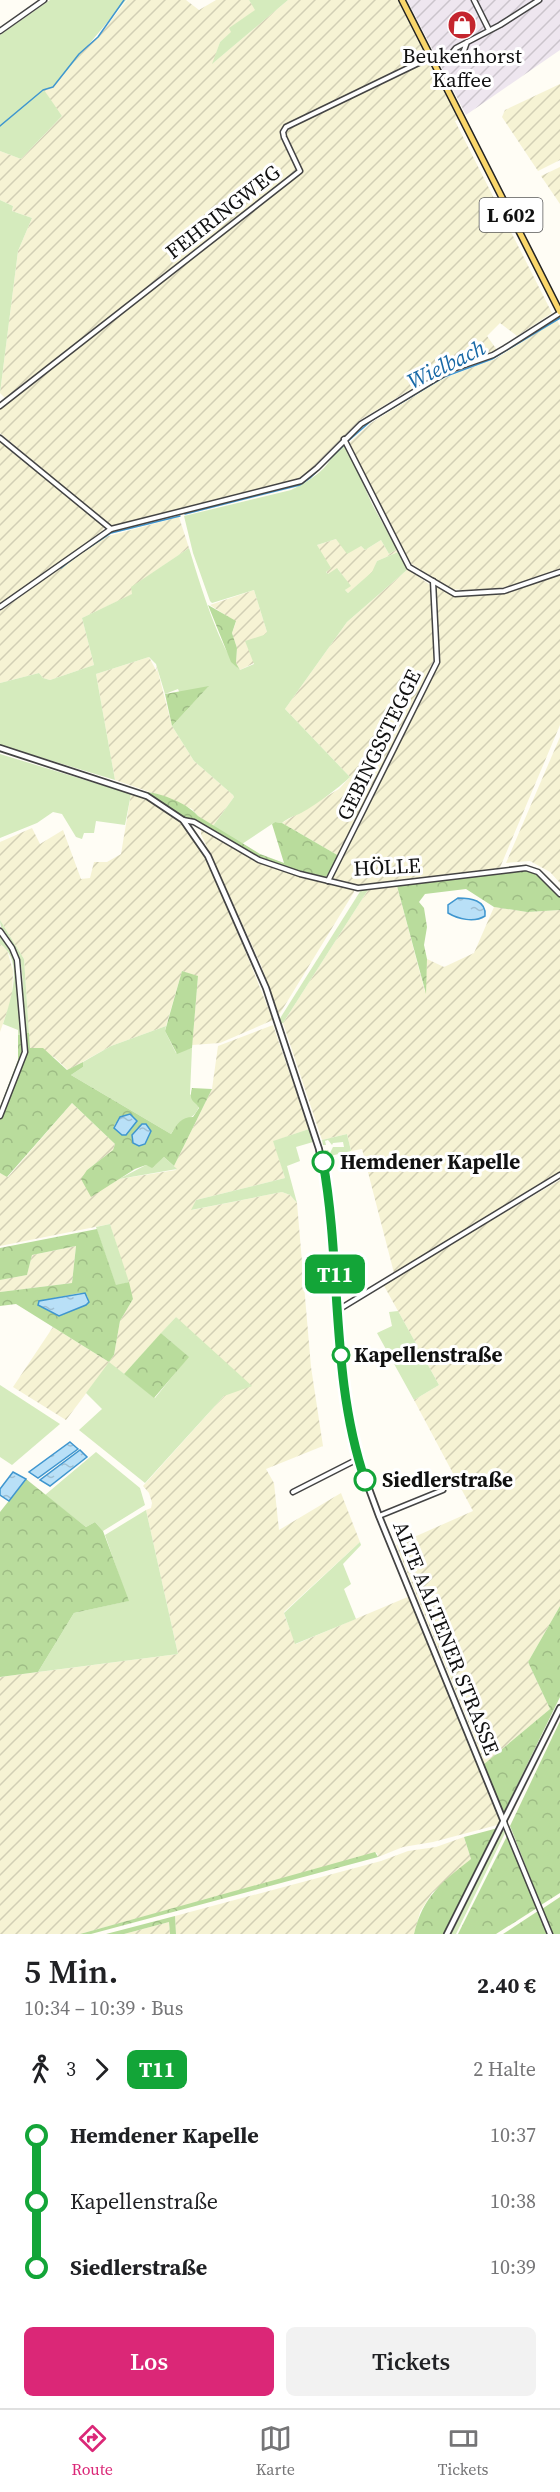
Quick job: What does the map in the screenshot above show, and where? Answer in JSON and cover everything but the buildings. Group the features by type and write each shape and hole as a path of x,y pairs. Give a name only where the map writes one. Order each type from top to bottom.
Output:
{"main road":[{"name":"L 602","path":"402,0 560,313"}],"street":[{"path":"0,31 44,0"},
{"path":"474,0 489,30"},
{"path":"467,42 462,56 454,57 453,50 539,0"},
{"name":"FEHRINGWEG","path":"0,406 300,171 284,137 283,132 286,127 431,57"},
{"path":"0,607 111,529 293,484 308,476 361,423 450,370 493,355 560,313"},
{"path":"0,438 111,529"},
{"path":"344,439 409,567 456,594 504,591 560,572"},
{"name":"GEBINGSSTEGGE","path":"328,881 437,662 433,581"},
{"name":"ALTE AALTENER STRASSE","path":"0,748 139,792 169,808 183,820 208,856 266,988 314,1126 326,1178 348,1419 358,1459 379,1516 550,1934"},
{"name":"HÖLLE","path":"183,820 194,822 259,860 300,874 358,888 526,868 538,872 560,894"},
{"path":"0,931 17,960 25,1052 0,1116"},
{"path":"338,1310 560,1175"},
{"path":"293,1492 358,1459"},
{"path":"379,1516 443,1490"},
{"path":"447,1934 560,1708"}],"shaded area":[{"path":"127,0 186,0 199,10 216,0 249,0 256,10 230,28 232,32 220,42 213,63 288,0 399,0 428,57 284,127 280,132 281,137 298,170 5,398 0,393 18,251 32,218 12,211 13,206 0,200 0,151 21,159 62,116 43,90 53,87 79,54 98,37"},
{"path":"407,0 560,0 560,50 466,115"},
{"path":"429,61 459,119 455,121 552,313 517,336 500,323 487,336 497,350 436,374 360,420 310,470 296,480 113,528 0,433 0,408 303,171 285,132 292,126"},
{"path":"560,84 560,160 538,171 502,117 505,110"},
{"path":"560,167 560,204 541,176"},
{"path":"557,320 560,326 560,569 507,587 475,591 451,589 410,563 400,549 348,444 371,423 442,379 495,359"},
{"path":"0,442 105,526 102,532 0,604"},
{"path":"179,517 189,548 132,587 133,594 82,618 94,665 50,680 43,678 39,673 0,683 0,611 105,537"},
{"path":"336,539 361,546 365,550 381,540 389,554 397,549 398,552 377,561 373,572 348,593 345,590 350,586 338,569 328,575 317,545"},
{"path":"408,569 430,585 435,658 339,856 282,823 339,789 350,777 285,709 347,622"},
{"path":"560,574 560,725 499,870 373,886 357,886 333,880 332,876 438,660 434,589 437,587 455,595 504,593"},
{"path":"254,590 267,632 254,663 240,670 236,663 237,648 232,633 236,622 210,605"},
{"path":"149,657 157,672 156,664 172,726 194,761 234,797 213,826 192,809 115,780 96,674"},
{"path":"560,737 560,883 550,872 530,861 506,863"},
{"path":"131,794 150,800 168,811 201,847 273,1020 220,1043 192,1045 198,977 182,971 166,1026 111,1046 68,1070 54,1057 30,1048 24,959 0,920 0,842 32,828 40,844 63,830 81,879 90,878 94,862 107,862 121,854"},
{"path":"201,829 260,862 286,872 354,889 279,1015 261,965 201,834"},
{"path":"397,886 425,992 427,959 444,967 474,953 494,907 527,912 560,910 560,1172 394,1273 362,1149 351,1151 347,1134 322,1140 283,1023 368,890"},
{"path":"0,944 7,950 13,971 12,998 0,1032"},
{"path":"273,1025 309,1129 274,1141 285,1178 196,1200 192,1210 282,1192 290,1195 297,1203 311,1367 323,1446 266,1469 274,1483 279,1530 341,1493 360,1542 284,1612 285,1617 296,1644 410,1596 501,1824 433,1842 403,1847 378,1857 377,1853 80,1934 0,1934 0,1677 178,1654 146,1510 151,1508 152,1503 149,1493 143,1486 224,1396 176,1317 124,1374 109,1363 66,1420 13,1387 53,1327 109,1362 114,1355 120,1321 133,1299 110,1224 0,1246 0,1173 8,1177 72,1103 115,1144 113,1150 87,1170 108,1186 119,1179 176,1170 174,1166 212,1089 218,1046"},
{"path":"560,1180 560,1606 528,1662 550,1709 483,1765 476,1741 396,1545 473,1511 414,1400 439,1385 383,1284"},
{"path":"76,1246 72,1283 0,1292 0,1280 27,1275 32,1255"},
{"path":"464,1837 471,1859 432,1893 420,1912 414,1934 176,1934 175,1916 381,1861 408,1851 436,1847"},
{"path":"169,1922 170,1934 124,1934"}],"green space":[{"path":"50,0 126,0 53,87 44,90 62,116 21,159 0,151 0,35"},
{"path":"249,0 288,0 212,64 220,42 231,32 229,28 255,10"},
{"path":"0,200 13,206 12,211 32,218 18,251 0,393"},
{"path":"344,446 397,549 389,554 381,540 365,550 361,546 347,554 336,539 317,545 331,568 326,572 328,574 337,568 351,586 345,590 348,593 372,572 377,561 398,552 408,569 347,622 285,709 350,777 305,811 282,823 275,822 242,844 213,826 234,797 233,795 194,761 172,726 208,687 182,698 178,689 165,694 156,664 149,657 96,674 115,780 0,745 0,683 39,673 43,678 50,680 94,665 82,618 132,594 131,587 189,548 210,613 232,661 240,670 254,664 245,641 267,632 254,590 212,603 210,601 193,553 184,516 291,490 324,468"},
{"path":"208,605 236,621 232,633 237,648 236,663 240,670 231,662"},
{"path":"209,686 172,726 165,694"},
{"path":"0,754 131,794 125,825 96,821 94,833 84,833 82,839 76,837 62,814 53,812 37,823 0,838"},
{"path":"147,792 181,803 260,854 284,863 272,824 275,822 282,823 339,856 326,877 291,870 257,856 194,821 184,818"},
{"path":"525,869 537,873 560,897 560,910 527,912 494,907 466,889 425,894 419,902 424,908 427,927 424,945 427,959 426,994 397,886"},
{"path":"361,890 368,890 281,1024 279,1020"},
{"path":"0,920 24,959 29,1033 24,1033 21,964 14,947 2,930"},
{"path":"0,933 15,958 22,1034 18,1035 18,1030 3,1024 12,994 14,971 8,951 0,944"},
{"path":"182,971 198,976 192,1048 177,1054 165,1031"},
{"path":"166,1026 165,1031 176,1053 192,1048 190,1094 199,1106 194,1115 177,1126 171,1134 71,1075 83,1067 83,1062 111,1046"},
{"path":"29,1033 30,1048 43,1048 67,1070 83,1062 83,1067 71,1075 171,1134 180,1122 185,1118 193,1117 199,1108 192,1099 192,1088 212,1089 174,1166 164,1157 152,1168 146,1165 135,1169 91,1197 81,1179 87,1170 113,1150 115,1144 72,1103 7,1177 0,1173 0,1107 18,1060 18,1035","holes":["130,1114 137,1121 122,1135 114,1128 115,1124"]},
{"path":"309,1129 313,1142 296,1147 300,1161 287,1166 297,1203 290,1195 282,1192 191,1210 196,1200 285,1178 273,1141"},
{"path":"347,1134 351,1151 326,1157 325,1150 330,1153 333,1147 344,1147 343,1142 332,1145 328,1140 325,1141 326,1145 323,1145 322,1140"},
{"path":"164,1157 177,1169 119,1179 146,1165 152,1167"},
{"path":"110,1224 129,1282 116,1286 96,1227"},
{"path":"97,1229 116,1285 129,1282 133,1299 120,1321 114,1355 109,1362 16,1304 0,1306 0,1292 72,1283 76,1246 32,1255 27,1275 0,1280 0,1248","holes":["80,1293 88,1297 86,1305 59,1316 38,1305 39,1301"]},
{"path":"398,1311 439,1385 414,1400 377,1333 392,1326 389,1312"},
{"path":"176,1317 252,1386 224,1396 145,1483 79,1430 102,1409 86,1393 109,1362 155,1398 188,1357 161,1333"},
{"path":"161,1333 189,1357 154,1398 124,1374"},
{"path":"0,1385 60,1424 12,1465 0,1457"},
{"path":"96,1452 140,1488 145,1505 103,1531 95,1522 86,1527 45,1495"},
{"path":"26,1479 86,1527 95,1522 103,1531 129,1601 74,1613 38,1672 0,1677 0,1512"},
{"path":"146,1510 178,1654 38,1672 74,1613 128,1601 105,1535"},
{"path":"360,1542 361,1545 343,1564 351,1584 344,1589 356,1619 295,1644 284,1613"},
{"path":"560,1606 560,1697 503,1814 483,1765 550,1709 528,1662"},
{"path":"560,1721 560,1893 541,1905 510,1826"},
{"path":"498,1828 446,1934 414,1934 428,1900 451,1875 471,1859 464,1837"},
{"path":"503,1829 505,1833 456,1934 451,1934"},
{"path":"507,1836 537,1908 496,1934 458,1934"},
{"path":"375,1852 378,1857 91,1934 80,1934"},
{"path":"560,1897 560,1934 552,1934 542,1909"},
{"path":"538,1911 547,1934 503,1934"},
{"path":"175,1916 176,1934 170,1934 169,1922 124,1934 106,1934"}],"water":[{"path":"458,898 472,899 480,903 485,916 466,919 448,913 448,905"},
{"path":"130,1114 137,1121 126,1135 122,1135 114,1128 120,1117"},
{"path":"142,1124 146,1124 151,1131 145,1144 139,1146 133,1143 132,1135"},
{"path":"85,1293 89,1302 86,1305 59,1316 38,1305 39,1301"},
{"path":"70,1442 78,1449 38,1478 29,1472"},
{"path":"80,1450 87,1457 50,1486 40,1480"},
{"path":"13,1472 26,1479 9,1501 0,1495 0,1489"}],"waterway":[{"path":"0,126 43,90 53,87 79,54 98,37 124,0"},
{"name":"Wielbach","path":"347,442 372,420 444,377 492,359 560,318"},
{"name":"Wielbach","path":"185,514 300,485 344,445"},
{"name":"Wielbach","path":"84,551 111,533 180,516"},
{"name":"Wielbach","path":"61,568 78,555"}],"bus line":[{"name":"T11","path":"323,1162 330,1212 348,1419 365,1480"}],"place":[{"name":"Beukenhorst Kaffee","path":"462,25"},
{"name":"Hemdener Kapelle","path":"323,1162"},
{"name":"Kapellenstraße","path":"341,1355"},
{"name":"Siedlerstraße","path":"365,1480"}]}
